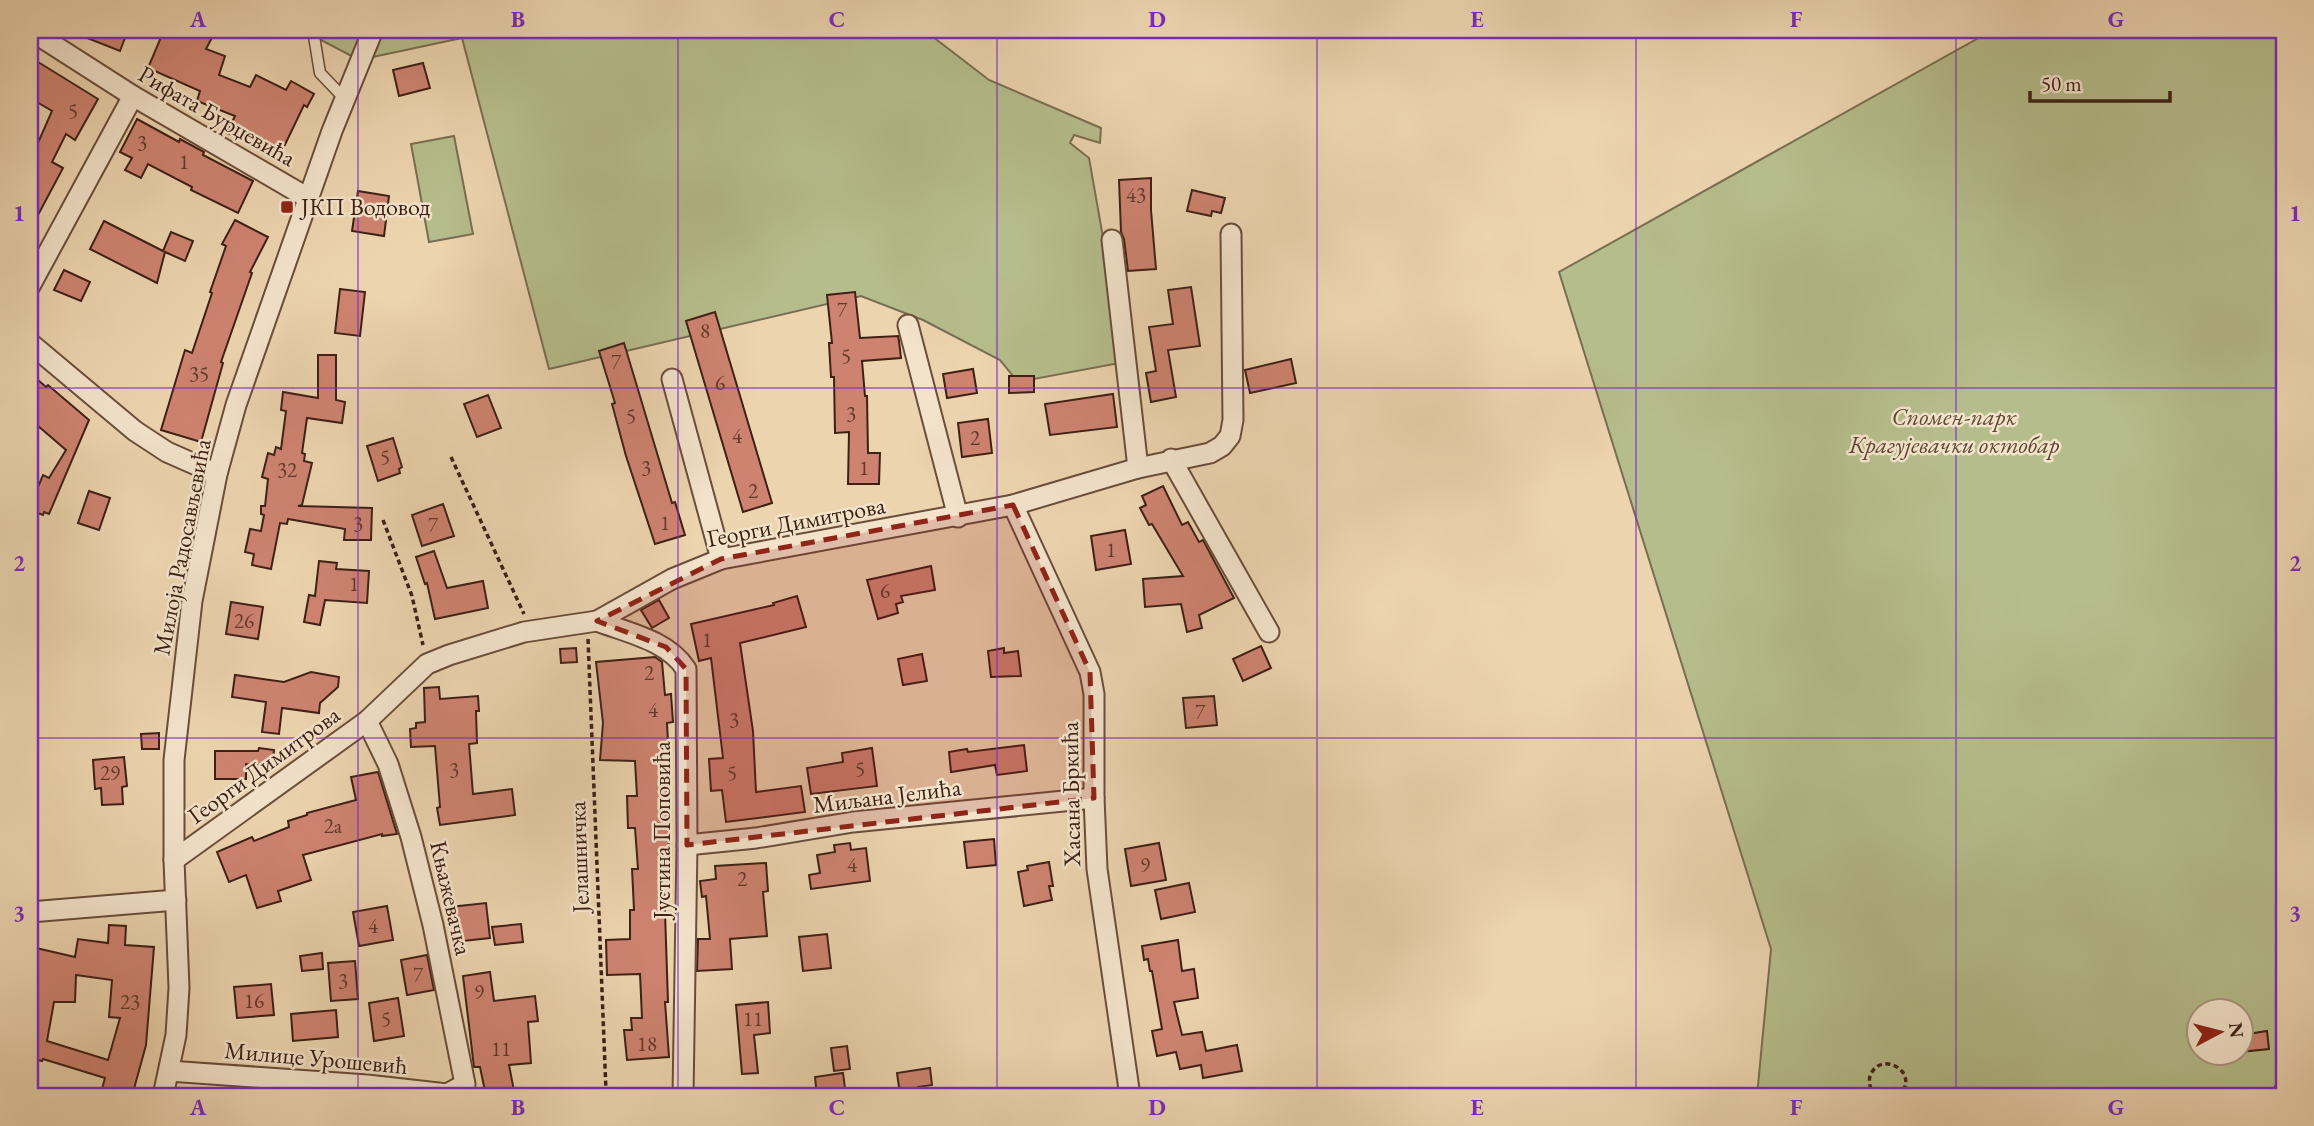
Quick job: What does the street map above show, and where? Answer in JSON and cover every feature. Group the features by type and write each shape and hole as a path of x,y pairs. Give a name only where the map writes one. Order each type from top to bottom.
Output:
{"street":[{"name":"Рифата Бурџевића","path":"30,30 133,96 308,198"},
{"name":"Милоја Радосављевића","path":"163,1096 176,1035 179,988 174,860 174,760 192,601 217,474 236,405 308,198 344,98 373,30"},
{"path":"30,286 133,96"},
{"name":"Георги Димитрова","path":"174,860 367,721 427,664 449,655 524,632 592,622 672,579 721,559 1013,505 1171,459 1210,453 1222,446 1230,436 1233,420 1231,233"},
{"path":"1112,240 1138,468"},
{"path":"908,325 958,517"},
{"path":"30,343 135,431 167,452 217,474"},
{"path":"672,379 721,559"},
{"path":"1171,459 1269,632"},
{"name":"Хасана Бркића","path":"1013,505 1090,671 1094,715 1097,869 1129,1096"},
{"name":"Јустина Поповића","path":"592,622 667,647 678,656 686,669 687,845 683,1096"},
{"name":"Књажевачка","path":"367,721 392,776 411,837 433,925 465,1084 458,1089"},
{"name":"Миљана Јелића","path":"687,845 757,838 853,822 1094,798"},
{"path":"30,912 176,900"},
{"name":"Милице Урошевић","path":"169,1071 367,1085 447,1094 458,1089"}],"lane":[{"path":"313,30 320,73 344,98"}],"path":[{"path":"452,457 524,613 524,632"},
{"path":"383,520 412,596 427,664"},
{"name":"Јелашничка","path":"592,622 606,1091"},
{"path":"1875,1096 1869,1084 1872,1073 1881,1065 1887,1064 1902,1071 1906,1082 1899,1096"},
{"path":"2251,1096 2271,1090 2284,1082"},
{"path":"1905,1088 1937,1096"},
{"path":"2067,1096 2068,1090"}],"highlighted area":[{"path":"1013,505 1090,672 1094,798 687,845 686,669 666,647 597,621 721,559"}],"green space":[{"path":"302,30 924,30 989,80 1101,128 1100,143 1074,135 1070,143 1089,158 1125,362 1018,382 1000,360 923,320 861,296 549,369 462,38 359,60"},
{"name":"Спомен-парк Крагујевачки октобар","path":"1993,30 2284,30 2284,1096 1757,1096 1771,949 1559,272"},
{"path":"454,136 473,234 429,242 411,144"}],"building":[{"path":"67,30 128,30 120,51"},
{"path":"164,30 216,30 206,49 225,56 219,75 250,87 256,75 286,90 291,81 314,94 307,107 304,105 281,153 244,136 242,139 227,133 235,116 197,101 200,91 148,68"},
{"path":"30,57 98,99 75,140 66,134 52,162 63,168 30,230 30,161 52,111 30,98"},
{"path":"423,63 430,88 399,96 393,70"},
{"path":"137,119 179,142 180,139 204,152 203,155 253,181 238,213 191,190 192,187 148,164 141,178 125,170 132,158 120,152"},
{"path":"1151,178 1156,269 1128,271 1121,232 1119,180"},
{"path":"1192,190 1225,198 1221,213 1212,211 1211,216 1187,211"},
{"path":"358,191 389,196 384,236 352,231"},
{"path":"235,220 268,237 250,272 252,273 221,362 223,363 201,442 161,430 185,350 192,353 212,293 210,292 226,246 222,244"},
{"path":"104,221 163,251 171,232 193,241 185,261 165,252 157,283 90,249"},
{"path":"64,270 90,282 81,301 54,290"},
{"path":"1191,287 1200,346 1168,350 1176,397 1151,402 1146,373 1156,371 1149,327 1173,324 1168,290"},
{"path":"340,289 365,292 360,336 335,333"},
{"path":"855,292 860,338 898,336 899,341 901,358 862,361 867,396 868,453 880,453 879,484 848,484 849,432 835,433 834,377 831,377 829,343 832,343 827,295"},
{"path":"715,312 772,503 743,512 686,321"},
{"path":"624,343 672,503 675,502 685,535 655,544 626,456 612,404 615,403 599,351"},
{"path":"318,355 336,355 336,400 345,402 342,423 307,418 302,453 305,454 304,461 312,463 302,505 298,506 372,508 371,540 344,540 345,529 288,519 287,524 280,523 271,569 252,565 254,554 245,552 250,529 261,531 264,515 261,514 261,506 265,506 268,479 262,477 268,453 274,455 276,447 281,449 286,411 281,410 283,392 318,398"},
{"path":"1291,359 1296,383 1250,393 1245,370"},
{"path":"973,369 977,393 947,398 943,374"},
{"path":"30,373 89,420 49,514 44,512 43,515 30,510 30,506 43,475 49,478 66,450 30,419"},
{"path":"1009,376 1034,376 1034,392 1009,393"},
{"path":"1113,394 1117,427 1050,435 1045,404"},
{"path":"488,395 501,428 477,437 464,404"},
{"path":"988,419 992,453 962,457 958,423"},
{"path":"393,438 402,467 399,469 400,473 378,481 367,446"},
{"path":"1163,486 1182,525 1188,522 1199,542 1203,540 1234,598 1199,615 1202,628 1187,632 1181,604 1145,607 1143,579 1183,576 1140,508 1146,505 1142,496"},
{"path":"89,491 110,498 99,530 78,523"},
{"path":"443,504 454,536 422,546 412,515"},
{"path":"1125,530 1131,564 1096,570 1091,536"},
{"path":"434,551 447,588 483,581 488,608 435,619 427,583 425,584 416,557"},
{"path":"319,561 337,563 336,569 369,571 367,603 325,600 320,625 304,622 309,595 315,596"},
{"path":"931,566 935,590 901,596 903,602 896,604 898,613 878,619 867,580"},
{"path":"797,596 806,627 740,643 753,731 756,792 801,786 805,812 726,822 722,790 711,791 709,759 723,758 711,658 699,661 691,624 774,605 773,603"},
{"path":"659,600 669,618 652,628 641,610"},
{"path":"231,602 263,607 258,639 226,634"},
{"path":"1261,646 1271,668 1243,681 1233,659"},
{"path":"576,648 577,662 561,663 560,649"},
{"path":"1004,648 1004,653 1018,651 1021,676 991,677 988,651"},
{"path":"922,654 927,681 903,685 898,659"},
{"path":"655,657 662,662 665,695 671,694 673,722 667,723 670,779 667,779 669,852 663,852 668,1002 665,1002 669,1057 627,1060 624,1030 632,1030 631,1018 642,1018 640,974 607,975 606,940 630,939 630,910 634,910 632,869 638,869 635,828 628,828 627,796 637,796 635,761 600,760 603,723 596,662"},
{"path":"311,672 339,677 338,687 320,703 319,713 282,708 279,734 262,732 266,702 232,697 235,675 284,682"},
{"path":"439,687 440,699 478,696 477,743 469,744 473,794 512,789 515,815 440,825 435,746 411,747 410,729 416,728 416,723 425,722 424,688"},
{"path":"1214,696 1217,725 1186,728 1183,698"},
{"path":"159,733 159,749 142,749 141,734"},
{"path":"1024,745 1027,771 997,775 995,765 951,772 949,752"},
{"path":"259,748 274,750 272,767 246,764 246,779 215,779 215,751 258,751"},
{"path":"872,748 877,786 811,794 807,768 843,762 842,753"},
{"path":"124,757 127,786 122,787 123,804 102,805 101,788 95,789 93,760"},
{"path":"378,772 397,834 382,834 303,855 311,880 278,891 281,901 257,908 246,875 229,882 217,852 252,837 254,841 289,827 288,821 307,813 356,800 351,777"},
{"path":"994,839 996,865 967,868 964,842"},
{"path":"850,843 851,850 866,848 870,881 811,889 809,875 820,873 817,855 835,852 834,845"},
{"path":"1159,843 1166,880 1131,886 1125,849"},
{"path":"1049,862 1052,900 1024,906 1018,872 1028,870 1027,866"},
{"path":"766,863 768,891 763,892 767,936 730,939 732,969 697,971 698,939 710,939 706,896 702,897 700,881 716,879 715,866"},
{"path":"1189,883 1195,912 1161,919 1155,890"},
{"path":"486,903 490,938 454,942 450,907"},
{"path":"387,906 393,940 359,946 353,912"},
{"path":"521,924 523,942 495,945 492,927"},
{"path":"109,925 126,926 125,945 154,947 146,1045 132,1096 100,1096 105,1078 43,1059 30,1058 30,972 36,948 75,957 78,939 108,943","holes":["76,975 112,980 109,1017 120,1018 108,1060 47,1041 54,1002 75,1002"]},
{"path":"827,934 831,968 803,971 799,937"},
{"path":"1178,940 1182,971 1194,969 1198,998 1174,1002 1182,1035 1202,1032 1206,1051 1237,1045 1242,1071 1203,1078 1201,1065 1180,1069 1176,1052 1157,1056 1152,1031 1162,1029 1152,971 1148,959 1144,960 1142,946"},
{"path":"322,953 323,969 302,971 300,956"},
{"path":"427,955 434,990 407,995 401,960"},
{"path":"355,961 358,999 331,1001 328,963"},
{"path":"490,972 494,1001 535,996 538,1021 528,1022 531,1063 509,1065 515,1096 486,1096 480,1067 474,1067 463,976"},
{"path":"271,984 274,1015 237,1018 234,987"},
{"path":"398,998 404,1036 374,1041 369,1003"},
{"path":"768,1002 770,1033 754,1035 758,1073 742,1074 736,1005"},
{"path":"336,1010 338,1037 293,1041 291,1014"},
{"path":"2267,1031 2269,1049 2254,1051 2254,1033"},
{"path":"847,1046 850,1069 834,1071 831,1048"},
{"path":"930,1068 932,1085 918,1087 919,1091 900,1094 897,1073"},
{"path":"843,1073 846,1096 817,1096 815,1077"}],"place":[{"name":"ЈКП Водовод","path":"287,207"}]}
